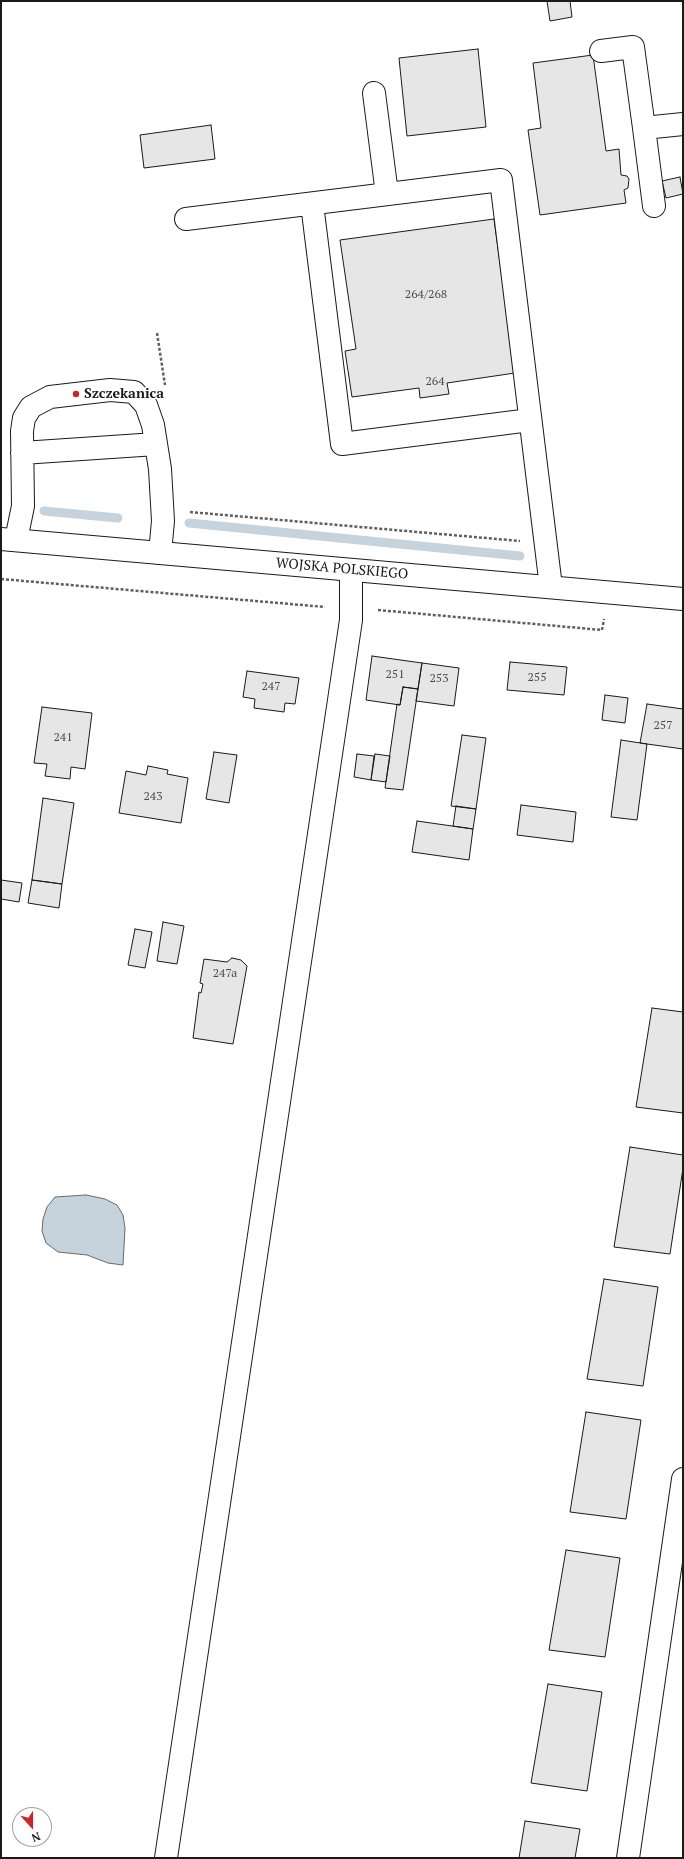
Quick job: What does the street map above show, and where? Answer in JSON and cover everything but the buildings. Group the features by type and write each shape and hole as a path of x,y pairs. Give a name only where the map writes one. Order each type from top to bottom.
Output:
{"main road":[{"path":"601,51 633,47 654,206"},
{"path":"374,93 387,194"},
{"path":"644,128 683,124"},
{"path":"186,219 500,180 551,587"},
{"path":"312,204 342,444 530,420"},
{"path":"8,539 23,506 22,454 24,418 31,407 50,398 110,390 134,392 146,405 153,425 160,469 162,510 160,553"},
{"path":"22,454 156,444"},
{"name":"WOJSKA POLSKIEGO","path":"8,539 350,571 683,599"},
{"path":"166,1858 330,766 352,608 350,571"},
{"path":"628,1858 683,1479"}],"path":[{"path":"162,510 546,543"},
{"path":"1,579 602,630 605,616"}],"shaded area":[{"path":"86,1195 105,1199 117,1205 123,1215 125,1228 123,1265 108,1263 87,1255 58,1252 46,1243 42,1231 43,1219 47,1207 55,1197"}],"waterway":[{"path":"44,511 118,518"},
{"path":"189,523 520,556"}],"place":[{"name":"Szczekanica","path":"76,394"}]}
